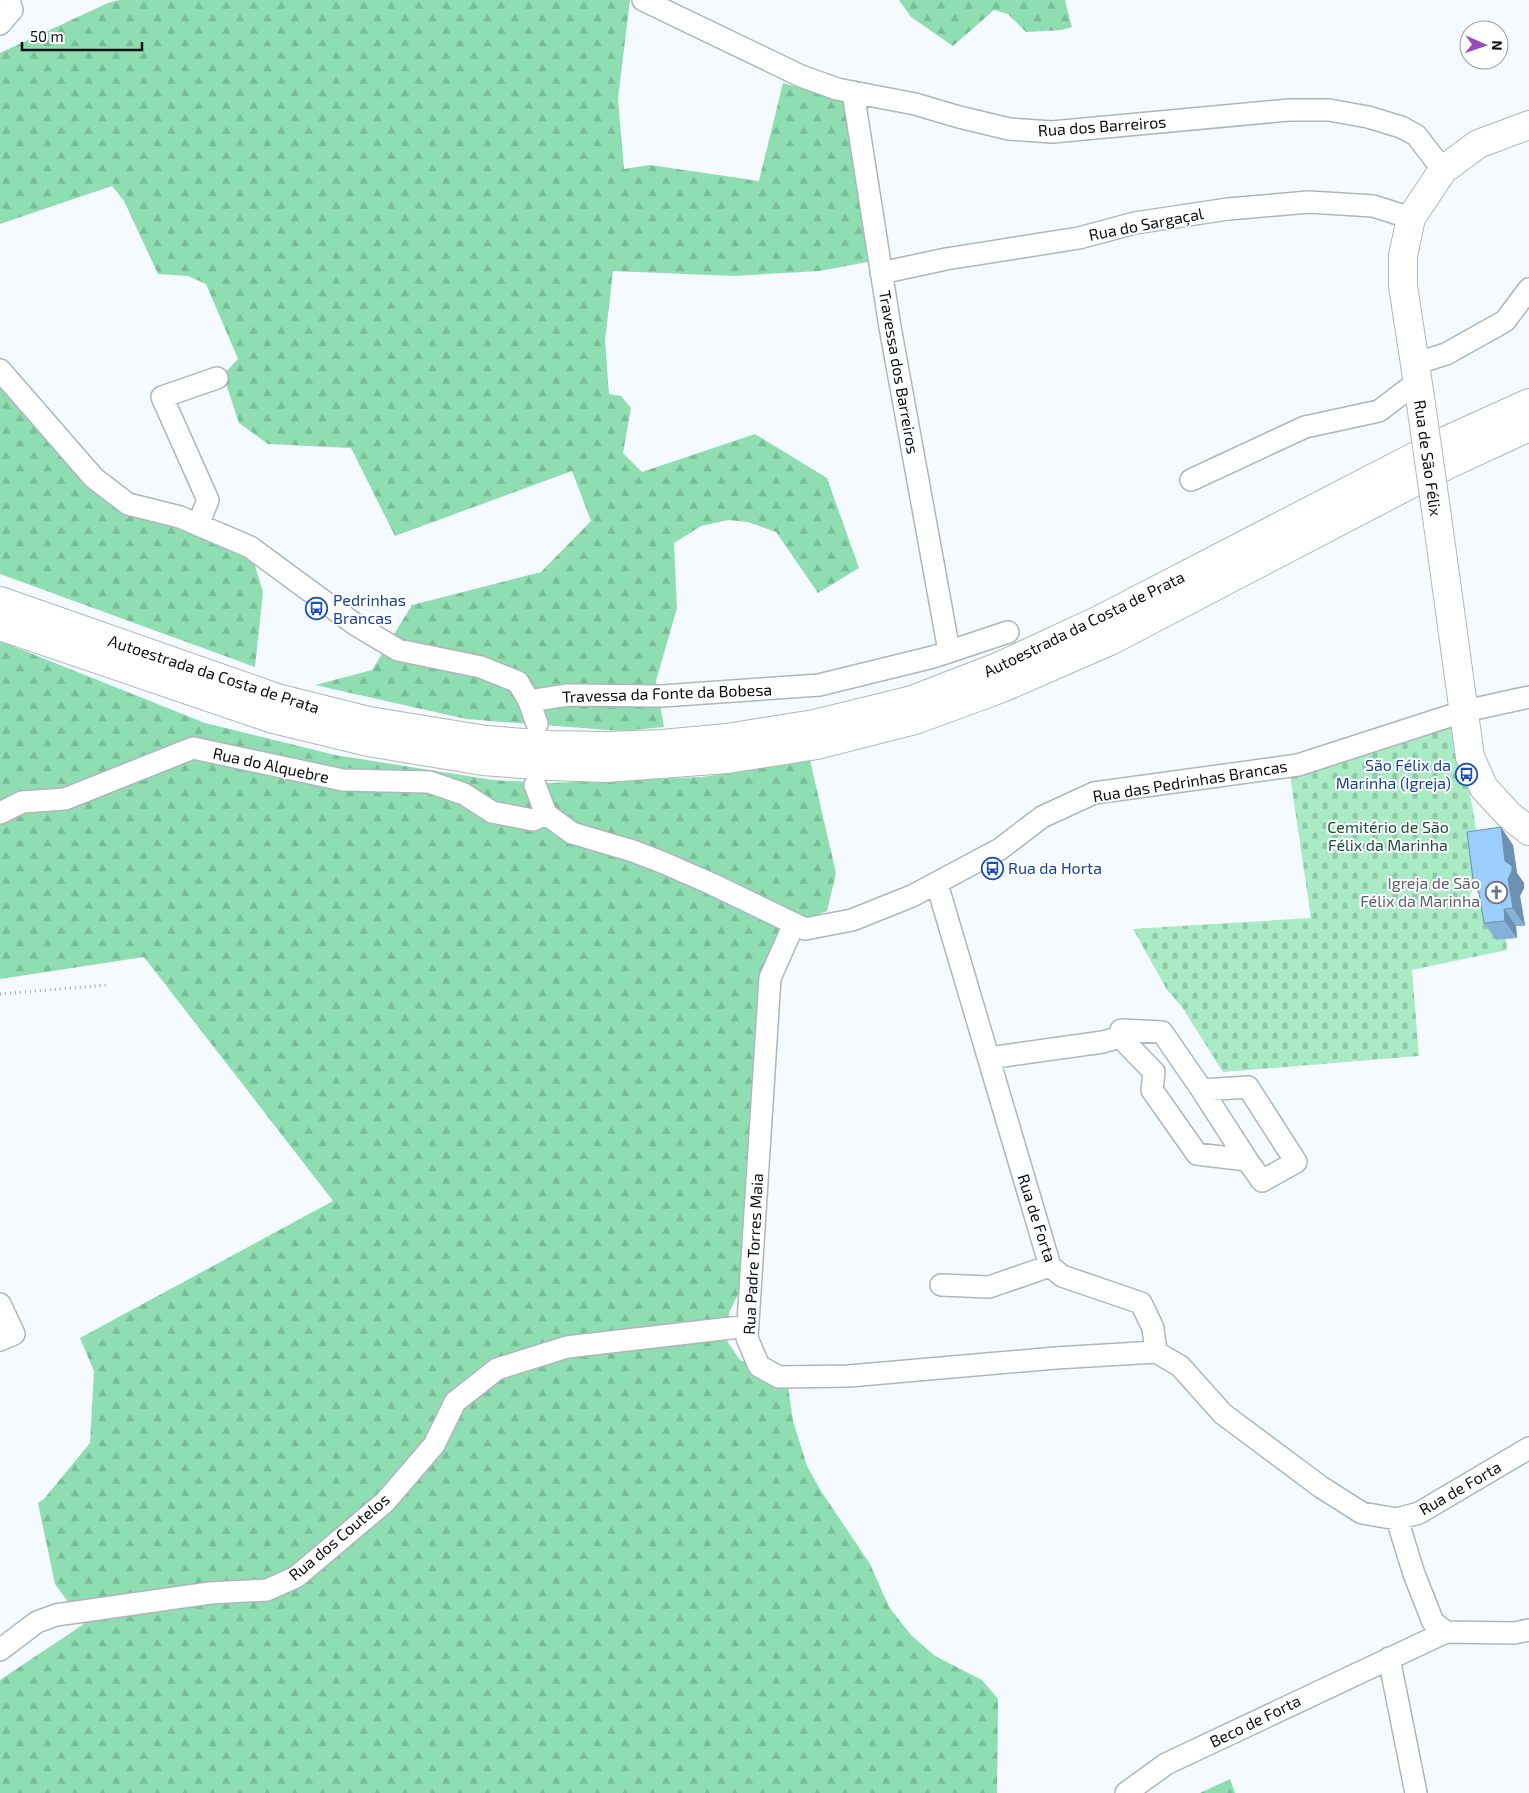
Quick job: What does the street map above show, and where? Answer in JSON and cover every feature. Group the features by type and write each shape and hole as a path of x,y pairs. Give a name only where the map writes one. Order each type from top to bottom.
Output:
{"main road":[{"name":"Rua de São Félix","path":"1529,125 1478,144 1443,170 1411,218 1403,256 1403,286 1465,711 1470,757 1484,788 1509,815 1529,831"},
{"name":"Autoestrada da Costa de Prata","path":"0,601 277,698 369,721 486,740 550,745 662,744 727,738 814,724 912,700 1000,666 1099,620 1443,442 1529,404"},
{"name":"Autoestrada da Costa de Prata","path":"0,626 274,719 368,742 483,761 550,766 606,768 726,759 817,745 915,720 1002,688 1110,641 1447,465 1529,427"}],"street":[{"path":"0,24 12,10 9,0"},
{"name":"Rua dos Barreiros","path":"643,0 802,76 837,89 915,104 1009,129 1052,132 1289,110 1328,110 1368,116 1401,127 1416,135 1443,170"},
{"name":"Travessa dos Barreiros","path":"853,92 881,273 949,651"},
{"name":"Rua do Sargaçal","path":"881,273 946,259 1079,238 1135,223 1228,209 1309,202 1373,206 1411,218"},
{"path":"1191,480 1305,427 1379,411 1417,383 1446,354 1506,321 1529,289"},
{"path":"0,370 94,478 128,504 180,517 250,547 356,625 398,650 481,667 518,682 529,701 537,724"},
{"path":"198,525 208,500 162,396 218,378"},
{"name":"Travessa da Fonte da Bobesa","path":"529,701 568,695 662,696 819,685 949,651 1008,632"},
{"name":"Rua das Pedrinhas Brancas","path":"546,814 572,833 633,851 664,863 804,929 852,920 912,896 1000,849 1042,816 1094,793 1298,765 1465,711 1529,697"},
{"name":"Rua do Alquebre","path":"0,813 22,802 65,799 193,748 344,780 429,782 464,794 492,812 533,820 546,814"},
{"path":"535,785 546,814"},
{"name":"Rua de Forta","path":"937,884 1050,1266 1062,1276 1141,1303 1153,1328 1156,1352 1180,1366 1223,1414 1321,1487 1362,1513 1397,1519 1419,1513 1529,1448"},
{"name":"Rua Padre Torres Maia","path":"794,924 770,978 747,1338 759,1366 779,1377 848,1376 1056,1358 1156,1352"},
{"path":"1120,1037 1121,1030 1162,1032 1262,1181 1296,1162 1248,1087 1202,1090"},
{"path":"989,1058 1102,1042 1120,1037"},
{"path":"1120,1037 1154,1072 1152,1090 1197,1154 1248,1160"},
{"path":"942,1285 989,1286 1050,1266"},
{"path":"0,1304 14,1334 0,1340"},
{"name":"Rua dos Coutelos","path":"0,1650 32,1624 56,1615 210,1593 267,1590 296,1577 384,1502 434,1445 454,1402 497,1369 567,1347 748,1326"},
{"path":"1397,1519 1414,1574 1433,1622 1446,1632 1514,1634 1529,1630"},
{"name":"Beco de Forta","path":"1126,1793 1166,1764 1446,1632"},
{"path":"1389,1658 1416,1793"}],"path":[{"path":"0,994 108,985"}],"green space":[{"path":"119,0 630,0 618,98 624,169 650,165 759,181 783,83 849,102 873,261 819,271 734,276 613,271 605,341 609,394 621,396 631,408 623,453 642,472 755,434 827,478 859,568 818,593 776,532 748,522 729,520 701,526 674,543 677,608 656,681 664,727 621,731 466,719 315,685 372,670 412,605 541,572 591,521 572,471 395,536 351,448 268,444 239,423 223,375 238,359 206,284 188,276 158,274 124,201 112,186 0,224 0,53 108,3"},
{"path":"899,0 1065,0 1072,27 1062,30 1026,32 1008,14 994,10 953,46 911,17"},
{"path":"0,384 83,482 134,498 250,549 263,592 255,667 0,574"},
{"path":"0,641 205,723 335,755 493,780 551,783 702,777 810,760 836,873 827,911 802,921 770,956 740,1290 729,1313 727,1341 740,1360 765,1369 788,1386 793,1421 807,1466 821,1491 870,1564 889,1607 911,1635 935,1656 982,1680 998,1699 997,1793 0,1793 0,1680 84,1624 55,1584 38,1503 44,1499 90,1443 94,1371 80,1338 333,1201 144,957 0,979"},
{"name":"Cemitério de São Félix da Marinha","path":"1451,725 1468,785 1485,888 1473,890 1470,898 1475,900 1486,899 1496,940 1506,939 1507,950 1412,970 1419,1056 1223,1072 1182,1007 1167,990 1133,929 1311,918 1290,775"},
{"path":"1230,1779 1235,1793 1200,1793"}],"building":[{"path":"1501,827 1505,861 1512,866 1508,879 1513,908 1504,909 1505,921 1484,923 1478,887 1474,887 1467,832"}],"place":[{"name":"Pedrinhas Brancas","path":"317,609"},
{"name":"São Félix da Marinha (Igreja)","path":"1467,774"},
{"name":"Rua da Horta","path":"992,868"},
{"name":"Igreja de São Félix da Marinha","path":"1496,892"}]}
